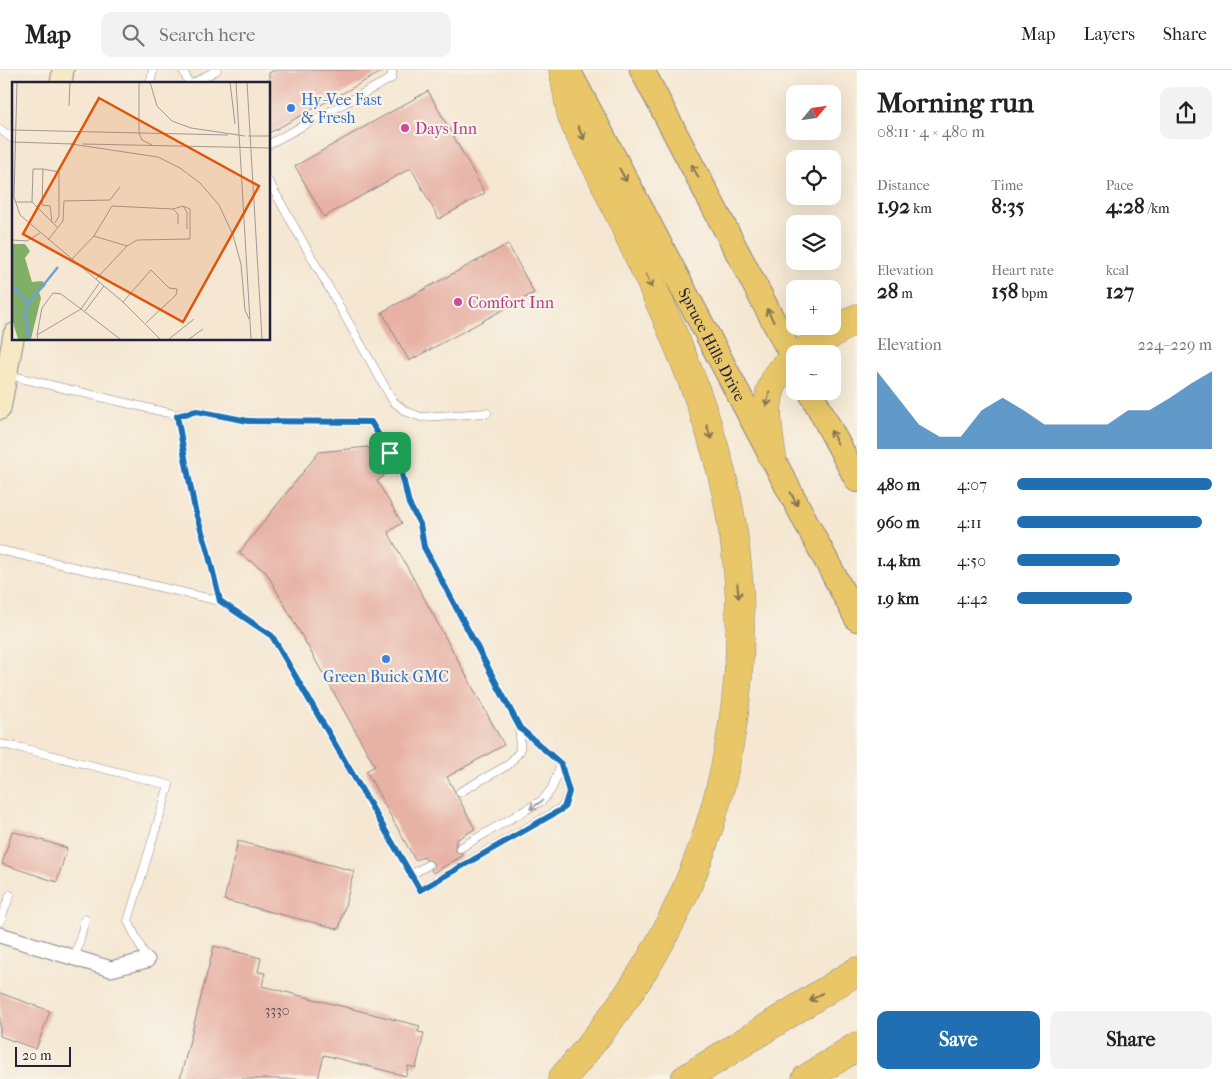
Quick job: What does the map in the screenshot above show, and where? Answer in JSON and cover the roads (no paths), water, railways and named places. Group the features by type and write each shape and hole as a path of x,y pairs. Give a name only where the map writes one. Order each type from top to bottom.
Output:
{"highway":[{"path":"562,1079 612,1017 636,982 664,936 692,871 706,833 730,744 739,652 739,614 730,513 718,460 701,406 668,323 572,115 563,70"},
{"path":"816,345 857,318"},
{"path":"772,456 767,422 770,389 775,377 786,367"},
{"path":"685,1079 857,971"},
{"path":"806,1079 857,1046"}],"main road":[{"name":"Spruce Hills Drive","path":"568,70 857,618"},
{"path":"642,70 789,345"},
{"path":"0,409 13,340"},
{"path":"815,400 857,480"}],"street":[{"path":"0,934 111,969 147,960"}],"lane":[{"path":"182,70 189,82"},
{"path":"194,82 217,70"},
{"path":"270,143 392,78 392,70"},
{"path":"0,129 12,138"},
{"path":"270,184 393,401 405,411 421,417 486,413"},
{"path":"0,550 220,601 272,636 420,890 564,808 569,792 561,764 520,728 424,547 420,524 409,504 402,474 371,422 248,421 197,411 177,416 7,374"},
{"path":"177,416 195,510 207,548 220,601"},
{"path":"460,792 508,764 520,751 520,728"},
{"path":"0,744 169,784 128,921 147,960"},
{"path":"460,848 542,800 552,788 561,764"},
{"path":"410,875 428,865"},
{"path":"0,921 10,896"},
{"path":"75,958 85,919"}],"place":[{"name":"Hy-Vee Fast & Fresh","path":"291,108"},
{"name":"Days Inn","path":"405,128"},
{"name":"Comfort Inn","path":"458,302"},
{"name":"Green Buick GMC","path":"386,659"}]}
